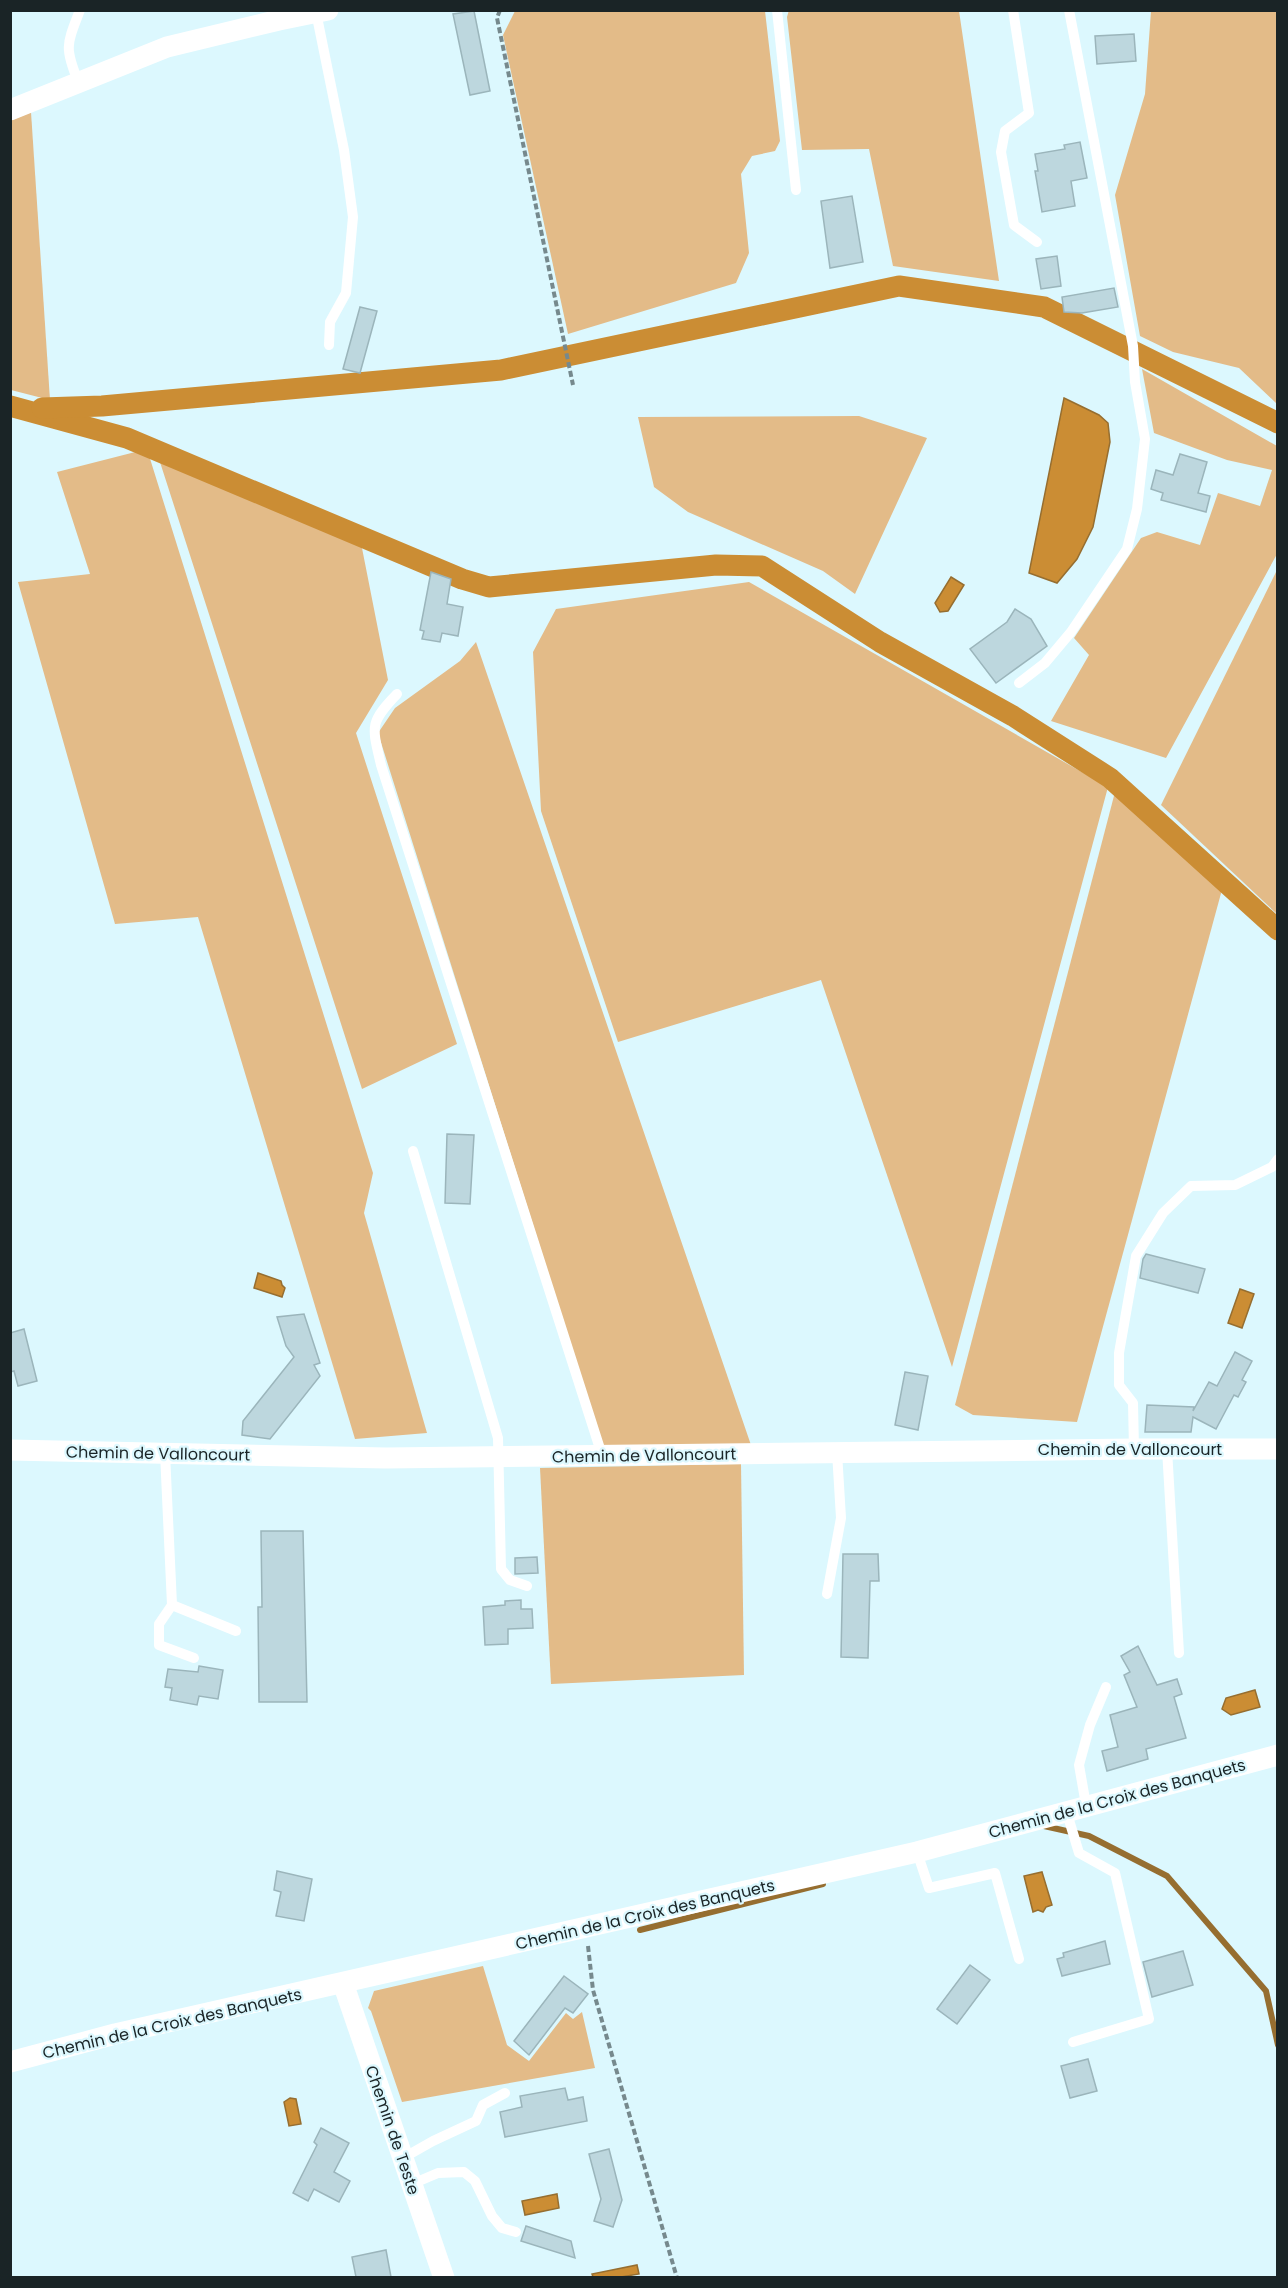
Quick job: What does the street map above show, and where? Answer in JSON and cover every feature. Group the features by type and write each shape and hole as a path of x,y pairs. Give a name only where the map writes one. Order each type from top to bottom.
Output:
{"street":[{"path":"10,110 167,47 322,11"},
{"name":"Chemin de Valloncourt","path":"10,1450 386,1458 1278,1449"},
{"name":"Chemin de la Croix des Banquets","path":"10,2062 115,2034 917,1852 1278,1755"},
{"name":"Chemin de Teste","path":"343,1983 444,2277"}],"lane":[{"path":"78,81 70,62 68,44 80,10"},
{"path":"777,10 796,190"},
{"path":"1013,10 1029,113 1005,131 1001,152 1014,225 1037,242"},
{"path":"1019,683 1045,663 1071,632 1127,549 1137,509 1145,439 1135,382 1133,346 1069,10"},
{"path":"322,11 344,150 352,218 346,293 330,322 328,345"},
{"path":"397,694 379,713 373,732 381,765 602,1455"},
{"path":"413,1150 498,1438 501,1569 510,1580 527,1586"},
{"path":"1134,1449 1133,1403 1119,1385 1119,1353 1136,1256 1163,1213 1191,1186 1235,1185 1272,1167 1278,1159"},
{"path":"1167,1449 1179,1653"},
{"path":"827,1594 841,1518 837,1452"},
{"path":"165,1453 172,1605 159,1624 159,1645 194,1658"},
{"path":"172,1605 236,1632"},
{"path":"1073,2042 1149,2019 1115,1873 1079,1853 1076,1808 1079,1765 1090,1725 1106,1687"},
{"path":"917,1852 929,1888 995,1873 1019,1959"},
{"path":"403,2158 433,2140 476,2121 483,2104 505,2093"},
{"path":"412,2184 438,2173 464,2172 475,2181 492,2216 502,2228 516,2232"}],"path":[{"path":"500,10 497,18 573,385"},
{"path":"586,1928 593,1990 677,2277"}],"shaded area":[{"path":"789,10 959,11 999,281 893,266 869,149 802,150 787,17"},
{"path":"515,11 765,11 780,141 775,151 752,156 741,174 749,253 736,283 568,334 503,35"},
{"path":"1151,11 1277,11 1277,404 1239,368 1173,352 1140,336 1115,195 1145,94"},
{"path":"31,112 50,400 11,390 10,121"},
{"path":"1142,369 1277,446 1277,554 1166,758 1051,721 1089,655 1074,638 1141,538 1157,532 1200,545 1218,493 1260,506 1272,470 1227,460 1154,433"},
{"path":"1064,398 1099,415 1108,423 1110,442 1093,527 1077,559 1057,583 1029,573"},
{"path":"859,416 927,438 855,594 823,571 688,512 654,487 638,417"},
{"path":"147,449 373,1173 364,1213 427,1433 355,1439 198,917 115,924 18,582 90,574 57,472"},
{"path":"159,459 361,543 388,680 356,733 457,1044 362,1089"},
{"path":"1277,570 1278,914 1161,805"},
{"path":"951,577 964,585 948,611 940,612 935,603"},
{"path":"749,582 1108,787 952,1367 821,980 618,1042 541,811 533,652 556,609"},
{"path":"476,642 752,1448 603,1447 378,733 395,708 460,661"},
{"path":"1115,792 1223,886 1077,1422 973,1415 955,1405"},
{"path":"258,1273 281,1281 285,1288 282,1297 254,1288"},
{"path":"1240,1289 1254,1294 1242,1328 1228,1323"},
{"path":"741,1464 744,1675 551,1684 540,1468"},
{"path":"1255,1690 1260,1707 1231,1715 1222,1709 1226,1698"},
{"path":"1042,1872 1052,1905 1046,1907 1043,1912 1038,1910 1033,1912 1024,1876"},
{"path":"483,1966 507,2045 529,2061 566,2013 573,2019 582,2012 595,2068 402,2102 371,2011 368,2008 374,1991"},
{"path":"290,2098 296,2099 301,2124 289,2126 284,2102"},
{"path":"557,2194 559,2208 525,2215 522,2201"},
{"path":"637,2265 639,2274 621,2277 593,2277 592,2274"}],"building":[{"path":"474,11 490,91 470,95 453,14"},
{"path":"1134,34 1136,61 1097,64 1095,36"},
{"path":"1080,142 1087,178 1071,181 1075,206 1042,212 1035,171 1038,171 1035,154 1065,149 1064,145"},
{"path":"852,196 863,262 830,268 821,201"},
{"path":"1057,256 1061,286 1041,289 1036,259"},
{"path":"1114,288 1118,307 1082,313 1064,312 1062,297"},
{"path":"360,307 377,311 360,373 343,369"},
{"path":"1180,454 1207,462 1198,493 1210,496 1206,512 1161,500 1163,493 1151,489 1156,470 1173,475"},
{"path":"431,572 451,579 447,604 463,607 458,636 442,633 440,642 422,639 424,631 420,630"},
{"path":"1015,609 1031,619 1047,646 996,683 970,649 1007,622"},
{"path":"447,1134 474,1135 470,1204 445,1203"},
{"path":"1146,1254 1205,1269 1198,1293 1140,1278"},
{"path":"304,1314 320,1363 314,1365 320,1376 270,1439 242,1435 243,1421 294,1357 286,1346 277,1317"},
{"path":"24,1329 37,1381 18,1386 14,1371 10,1372 10,1333"},
{"path":"1235,1352 1252,1361 1242,1380 1246,1382 1238,1397 1234,1395 1216,1429 1193,1417 1191,1432 1145,1432 1147,1405 1194,1407 1193,1411 1209,1382 1217,1386"},
{"path":"905,1372 928,1376 918,1430 895,1425"},
{"path":"261,1531 303,1531 307,1702 259,1702 258,1607 262,1607"},
{"path":"843,1554 878,1554 879,1581 870,1581 868,1658 841,1657"},
{"path":"537,1557 538,1573 515,1574 515,1558"},
{"path":"521,1600 521,1609 532,1609 533,1628 508,1629 508,1644 485,1645 483,1607 505,1605 505,1601"},
{"path":"1138,1646 1157,1685 1177,1679 1182,1694 1174,1697 1186,1738 1146,1749 1148,1759 1107,1771 1102,1751 1118,1747 1110,1715 1137,1707 1124,1675 1130,1672 1121,1656"},
{"path":"199,1666 223,1670 218,1699 199,1696 197,1705 170,1700 172,1688 165,1687 168,1669 198,1672"},
{"path":"277,1871 312,1879 304,1921 276,1916 281,1892 274,1890"},
{"path":"1105,1941 1110,1964 1062,1976 1057,1959 1064,1957 1063,1953"},
{"path":"1183,1951 1193,1985 1152,1997 1143,1962"},
{"path":"970,1965 990,1980 957,2024 937,2009"},
{"path":"564,1976 588,1994 573,2013 565,2008 529,2055 514,2041"},
{"path":"1088,2059 1097,2091 1070,2098 1061,2066"},
{"path":"565,2088 568,2100 583,2097 587,2121 505,2137 500,2112 522,2107 520,2096"},
{"path":"321,2128 349,2143 334,2172 350,2181 339,2202 314,2189 308,2201 293,2193 317,2145 314,2142"},
{"path":"609,2149 622,2200 613,2227 594,2221 601,2199 589,2154"},
{"path":"526,2226 571,2241 575,2258 521,2241"},
{"path":"386,2250 391,2277 356,2277 352,2257"}],"waterway":[{"path":"42,408 102,406 501,370 899,286 1044,307 1278,423"},
{"path":"10,406 127,438 462,579 489,587 716,565 762,566 880,642 1013,716 1110,778 1278,930"},
{"path":"1044,1826 1089,1836 1167,1876 1266,1991 1278,2045"},
{"path":"640,1930 823,1884"}]}
